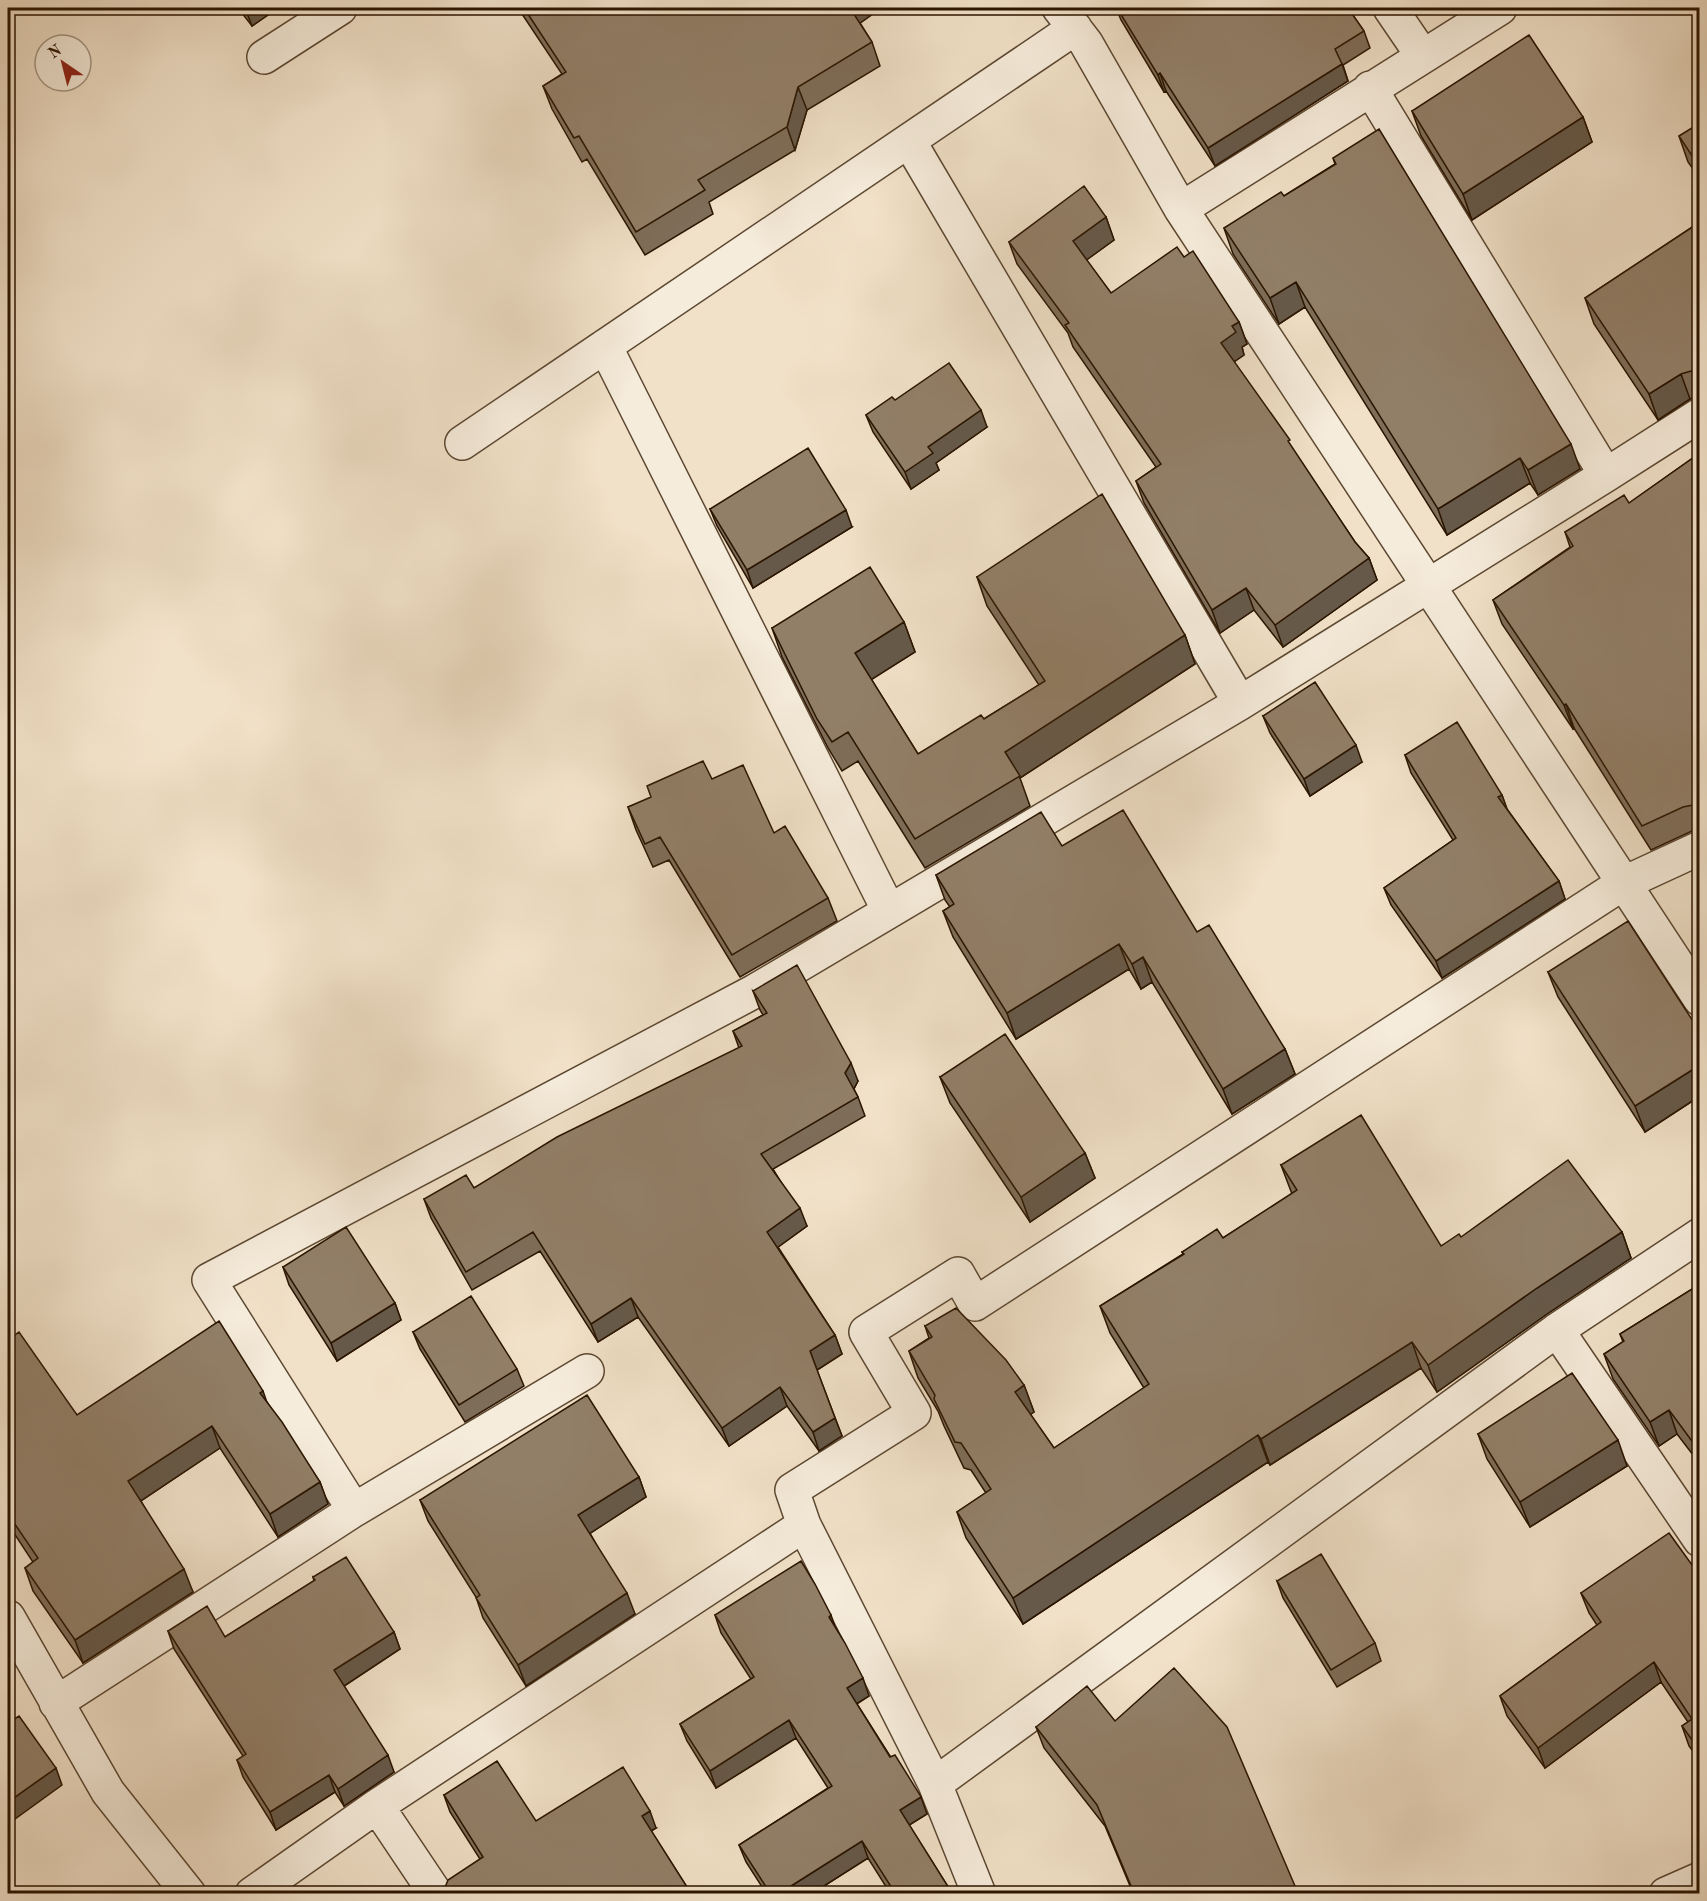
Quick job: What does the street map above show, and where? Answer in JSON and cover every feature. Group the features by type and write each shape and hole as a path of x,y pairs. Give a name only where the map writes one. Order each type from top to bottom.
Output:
{"street":[{"path":"264,57 340,8"},
{"path":"1390,8 1422,56"},
{"path":"1181,209 1500,8"},
{"path":"462,443 909,141 1067,18 1086,43 1181,209 1429,585 1622,884 1700,999"},
{"path":"1370,88 1606,476"},
{"path":"909,141 1240,703"},
{"path":"605,346 889,911"},
{"path":"354,1510 208,1280 755,991 1240,703 1606,476 1700,415"},
{"path":"979,1893 935,1784 804,1525 792,1491 914,1413 866,1332 958,1274 975,1304 1622,884 1700,848"},
{"path":"935,1784 1557,1330 1700,1235"},
{"path":"1557,1330 1700,1540"},
{"path":"56,1702 354,1510 587,1371"},
{"path":"252,1893 377,1806 804,1525"},
{"path":"8,1617 108,1792 189,1893"},
{"path":"377,1806 436,1893"},
{"path":"1666,1893 1700,1879"}],"building":[{"path":"524,8 850,8 872,42 798,87 787,127 698,180 705,190 636,232 579,136 574,138 543,86 566,72"},
{"path":"1117,8 1348,8 1364,31 1335,49 1342,64 1208,148 1160,73 1158,75"},
{"path":"1529,35 1583,117 1463,194 1412,111"},
{"path":"1700,123 1700,168 1679,136"},
{"path":"1379,129 1571,444 1528,470 1520,458 1438,509 1296,282 1270,298 1224,228 1281,192 1284,196 1336,164 1333,158"},
{"path":"1084,186 1106,217 1073,241 1111,293 1177,247 1184,257 1193,251 1239,322 1232,326 1236,332 1221,343 1290,440 1288,441 1355,542 1369,558 1275,625 1246,588 1212,610 1136,481 1161,464 1065,325 1069,323 1009,242"},
{"path":"1700,222 1700,372 1691,371 1681,374 1649,394 1585,298"},
{"path":"949,363 981,410 928,447 933,453 905,472 866,415 892,397 895,400"},
{"path":"808,448 846,510 747,570 710,509"},
{"path":"1700,453 1700,801 1642,826 1566,704 1564,705 1493,600 1573,546 1565,532 1624,495 1629,503"},
{"path":"1102,494 1185,635 1005,752 1020,776 915,839 848,732 832,742 817,719 772,628 870,567 904,622 855,653 918,754 981,715 984,719 1045,681 977,577"},
{"path":"1315,682 1356,745 1304,779 1263,716"},
{"path":"1457,722 1502,795 1498,797 1559,881 1436,961 1384,888 1456,838 1405,755"},
{"path":"703,761 712,779 743,765 774,833 785,826 828,898 732,955 660,837 645,844 628,807 651,797 647,786"},
{"path":"1123,810 1197,932 1209,925 1285,1049 1223,1089 1143,957 1132,964 1119,944 1007,1013 943,911 954,904 936,875 1041,812 1062,846"},
{"path":"1628,921 1700,1032 1700,1065 1635,1106 1548,972"},
{"path":"797,965 851,1063 845,1073 858,1097 761,1154 800,1208 767,1232 835,1335 810,1351 835,1418 813,1432 780,1387 722,1428 631,1298 591,1324 533,1232 466,1272 424,1199 466,1175 474,1188 557,1137 742,1046 733,1031 767,1013 753,991"},
{"path":"1005,1034 1085,1153 1021,1197 940,1077"},
{"path":"1361,1115 1441,1246 1459,1234 1461,1237 1568,1160 1622,1232 1537,1288 1428,1365 1412,1342 1261,1439 1258,1435 1013,1598 957,1512 991,1489 961,1443 955,1442 934,1399 935,1395 909,1351 932,1337 925,1326 956,1308 1006,1360 1024,1385 1015,1392 1054,1448 1149,1384 1100,1306 1184,1254 1182,1252 1217,1229 1223,1238 1297,1190 1281,1165"},
{"path":"346,1227 395,1303 331,1343 283,1267"},
{"path":"1700,1284 1700,1452 1669,1410 1650,1422 1604,1354 1624,1341 1620,1334"},
{"path":"471,1296 517,1369 459,1405 413,1332"},
{"path":"219,1321 263,1391 260,1393 282,1422 320,1482 270,1514 212,1426 128,1481 184,1569 75,1640 25,1568 38,1558 8,1514 8,1340 19,1332 77,1415"},
{"path":"1572,1373 1618,1440 1520,1502 1478,1434"},
{"path":"587,1395 639,1477 578,1515 627,1593 518,1665 476,1598 480,1595 420,1500"},
{"path":"1669,1533 1700,1576 1700,1751 1682,1726 1692,1719 1654,1662 1538,1748 1500,1696 1601,1622 1581,1593"},
{"path":"1321,1554 1375,1643 1331,1670 1277,1581"},
{"path":"346,1557 394,1632 334,1670 388,1755 338,1789 329,1775 270,1812 237,1760 246,1754 168,1631 207,1606 225,1637 315,1580 313,1577"},
{"path":"801,1561 863,1678 847,1688 890,1757 895,1755 921,1797 900,1810 952,1893 895,1893 862,1841 780,1893 770,1893 739,1845 832,1786 789,1720 710,1771 680,1724 754,1677 715,1615"},
{"path":"1174,1668 1227,1727 1298,1893 1134,1893 1097,1805 1036,1727 1087,1686 1115,1721"},
{"path":"19,1716 56,1768 8,1802 8,1723"},
{"path":"497,1761 536,1821 623,1767 650,1811 642,1816 687,1887 677,1893 440,1893 448,1880 483,1857 444,1795"}]}
